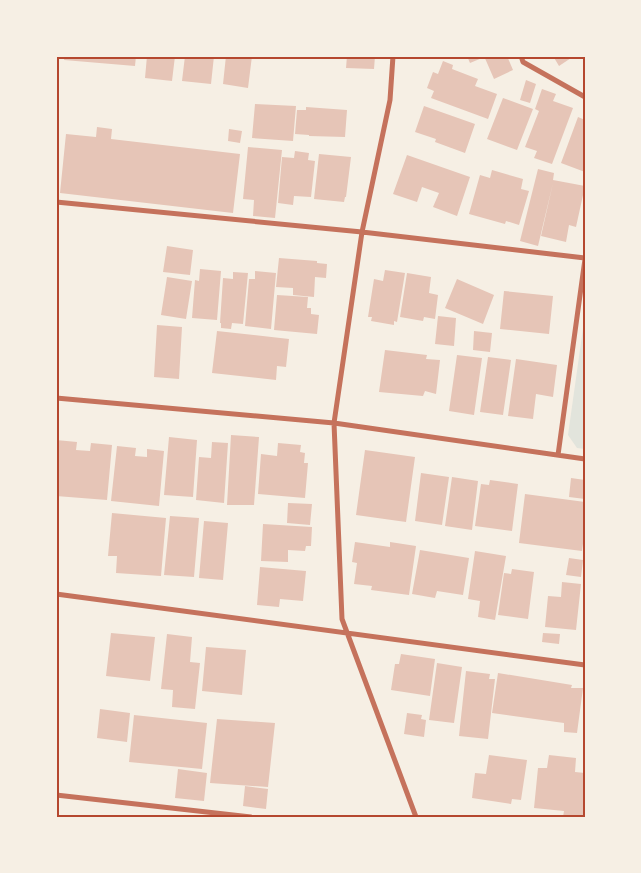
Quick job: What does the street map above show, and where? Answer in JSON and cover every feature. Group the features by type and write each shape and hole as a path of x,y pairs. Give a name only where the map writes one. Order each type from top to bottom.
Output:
{"street":[{"path":"393,56 390,100 362,232 334,423 342,619 416,817"},
{"path":"520,56 523,62 585,97"},
{"path":"56,202 362,232 585,258 558,455"},
{"path":"56,398 334,423 585,459"},
{"path":"56,594 585,665"},
{"path":"56,795 251,817"}],"shaded area":[{"path":"585,314 585,449 577,448 568,435"}],"building":[{"path":"65,56 136,56 135,66 64,60"},
{"path":"147,56 175,56 172,81 145,78"},
{"path":"185,56 214,56 211,84 182,81"},
{"path":"226,56 252,56 248,88 223,84"},
{"path":"347,56 375,56 374,69 346,68"},
{"path":"467,56 481,56 482,58 470,63"},
{"path":"484,56 507,56 513,70 494,79"},
{"path":"553,56 574,56 559,66"},
{"path":"443,61 453,65 452,69 478,79 475,86 497,94 488,119 431,98 434,91 427,88 433,72 438,74"},
{"path":"526,80 536,84 530,103 520,100"},
{"path":"542,89 556,94 553,101 573,108 552,164 534,158 537,151 525,147 539,111 535,109"},
{"path":"503,98 533,109 517,150 487,139"},
{"path":"255,104 296,106 293,141 252,138"},
{"path":"424,106 475,124 465,153 435,142 436,139 415,132"},
{"path":"306,107 347,110 345,137 295,134 297,110 306,110"},
{"path":"578,117 585,120 585,172 561,163"},
{"path":"97,127 112,129 111,139 240,154 233,213 60,193 66,134 96,137"},
{"path":"229,129 242,131 240,143 228,141"},
{"path":"248,147 282,150 275,218 253,216 254,200 243,199"},
{"path":"295,151 309,153 308,160 315,161 311,197 294,196 293,205 278,203 282,157 294,158"},
{"path":"319,154 351,157 344,202 314,199"},
{"path":"407,155 470,177 457,216 433,207 439,193 422,187 417,202 393,194"},
{"path":"538,169 554,173 553,180 585,186 576,227 569,225 566,242 541,236 553,183 538,246 520,241"},
{"path":"492,170 523,179 521,189 529,191 519,225 506,221 505,224 469,214 480,175 490,178"},
{"path":"167,246 193,250 190,275 163,272"},
{"path":"279,258 317,261 317,263 327,264 326,278 315,277 314,297 293,295 293,288 276,287"},
{"path":"200,269 221,271 217,320 192,318 195,280 199,281"},
{"path":"385,270 405,273 397,322 394,321 394,325 371,321 372,317 368,317 374,279 383,281"},
{"path":"255,271 276,273 271,329 245,326 249,279 255,279"},
{"path":"233,272 248,273 243,324 232,323 231,329 221,328 223,278 233,279"},
{"path":"407,273 431,277 429,293 438,295 435,319 424,317 423,321 400,317"},
{"path":"167,277 192,281 186,319 161,315"},
{"path":"457,279 494,295 483,324 445,308"},
{"path":"504,291 553,296 549,334 500,329"},
{"path":"277,295 308,297 307,308 311,308 311,314 319,315 317,334 274,330"},
{"path":"438,316 456,318 454,346 435,344"},
{"path":"157,325 182,327 179,379 154,377"},
{"path":"217,331 289,339 286,367 277,366 276,380 212,373"},
{"path":"474,331 492,333 490,352 473,350"},
{"path":"385,350 427,355 426,359 440,360 436,394 425,391 423,396 379,392"},
{"path":"457,355 482,358 474,415 449,411"},
{"path":"488,357 511,360 503,415 480,412"},
{"path":"516,359 557,365 553,397 536,394 533,419 508,416"},
{"path":"231,435 259,437 254,505 227,505"},
{"path":"169,437 197,440 193,497 164,495"},
{"path":"56,440 77,442 76,450 90,451 91,443 112,445 107,500 56,496"},
{"path":"212,442 228,443 224,503 196,500 199,457 211,458"},
{"path":"278,443 301,445 300,452 305,453 304,463 308,463 305,498 258,494 261,454 277,456"},
{"path":"117,446 136,448 135,456 147,457 147,449 164,451 159,506 111,501"},
{"path":"365,450 415,457 406,522 356,515"},
{"path":"421,473 449,477 442,525 415,521"},
{"path":"452,477 478,481 472,530 445,526"},
{"path":"571,478 585,480 585,499 569,497"},
{"path":"490,480 518,484 512,531 475,526 481,484 489,485"},
{"path":"525,494 585,502 585,529 582,551 519,543"},
{"path":"288,503 312,504 310,525 287,523"},
{"path":"112,513 166,518 161,576 116,573 117,556 108,556"},
{"path":"170,516 199,518 194,577 164,575"},
{"path":"204,521 228,523 223,580 199,578"},
{"path":"263,524 312,527 311,546 306,546 305,551 288,550 288,562 261,561"},
{"path":"355,542 390,547 390,542 416,546 409,595 371,590 372,586 354,584 357,563 352,562"},
{"path":"420,550 469,558 463,595 437,591 435,598 412,594"},
{"path":"475,551 506,556 495,620 478,617 480,601 468,599"},
{"path":"569,558 583,560 581,577 566,575"},
{"path":"260,567 306,571 303,601 280,599 279,607 257,605"},
{"path":"512,569 534,572 528,619 498,615 504,573 511,574"},
{"path":"562,582 581,584 576,630 545,627 548,596 561,597"},
{"path":"111,633 155,637 150,681 106,676"},
{"path":"543,633 560,634 559,644 542,642"},
{"path":"167,634 192,637 190,662 200,663 195,709 172,707 173,690 161,689"},
{"path":"206,647 246,650 242,695 202,691"},
{"path":"401,654 435,659 430,696 391,690 395,664 399,664"},
{"path":"437,663 462,667 454,723 429,720"},
{"path":"466,671 490,674 489,679 495,679 488,739 459,736"},
{"path":"498,673 572,685 571,688 583,688 577,733 564,732 564,723 492,713"},
{"path":"100,709 130,713 127,742 97,738"},
{"path":"407,713 422,715 421,719 426,720 424,737 404,734"},
{"path":"134,715 207,723 202,769 129,762"},
{"path":"217,719 275,723 268,787 210,783"},
{"path":"489,755 527,760 521,800 512,799 511,804 472,798 475,773 486,774"},
{"path":"549,755 576,758 575,772 585,773 585,817 563,817 564,811 534,808 538,768 547,768"},
{"path":"178,769 207,773 204,801 175,798"},
{"path":"245,786 268,789 266,809 243,806"}]}
